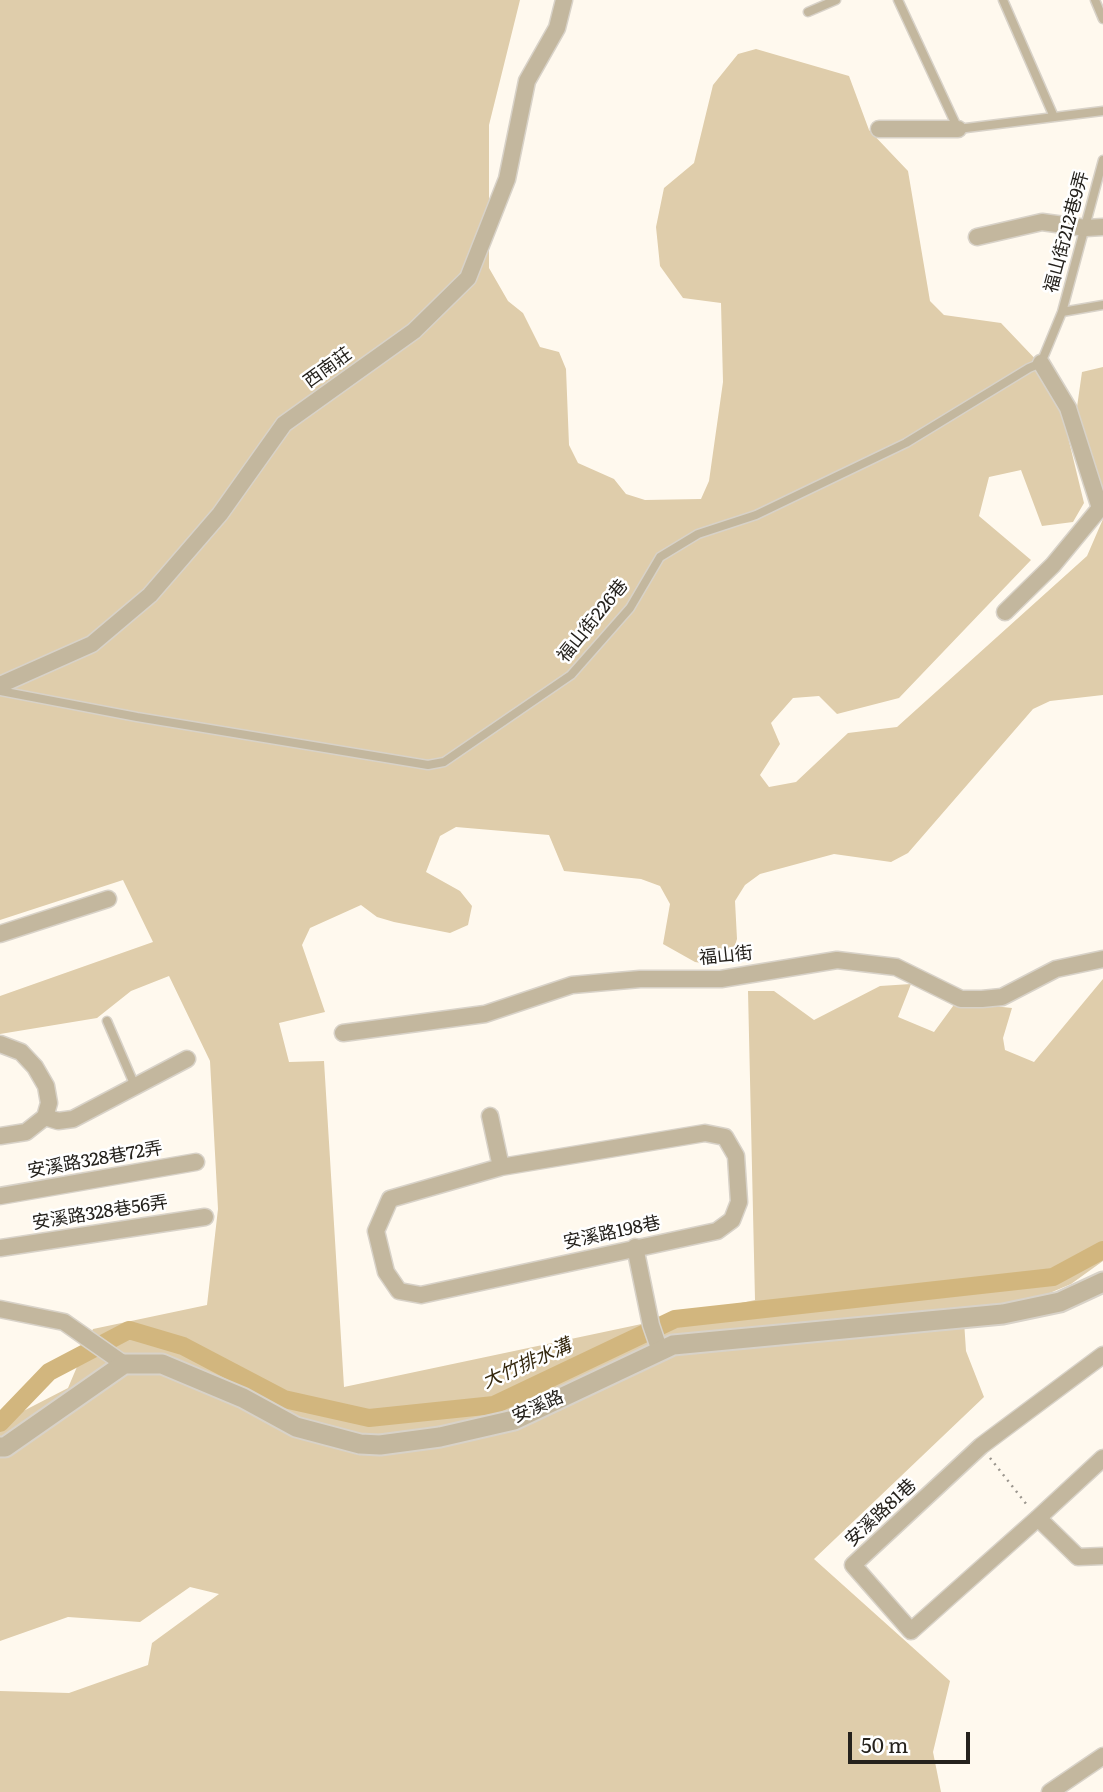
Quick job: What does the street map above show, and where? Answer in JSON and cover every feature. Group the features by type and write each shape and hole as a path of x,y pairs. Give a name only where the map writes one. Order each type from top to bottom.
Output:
{"street":[{"name":"西南莊","path":"0,688 92,644 150,595 220,514 284,424 414,331 468,278 507,179 527,81 557,28 564,0"},
{"path":"879,129 958,129"},
{"path":"977,237 1042,222 1086,229 1103,228"},
{"path":"1006,612 1052,565 1101,507 1068,408 1041,363"},
{"path":"0,934 108,900"},
{"name":"福山街","path":"343,1033 485,1014 572,985 640,979 721,979 837,960 896,967 961,999 982,999 1002,996 1056,969 1103,959"},
{"path":"0,1044 21,1052 35,1068 46,1086 49,1103 45,1117 26,1132 0,1136"},
{"path":"45,1117 58,1121 73,1119 187,1059"},
{"path":"490,1116 501,1167"},
{"name":"安溪路198巷","path":"705,1133 725,1137 736,1156 738,1202 732,1220 717,1231 421,1295 399,1291 386,1272 376,1231 390,1199 501,1167 705,1133"},
{"name":"安溪路328巷72弄","path":"0,1196 197,1161"},
{"name":"安溪路328巷56弄","path":"0,1248 205,1217"},
{"path":"635,1247 658,1346"},
{"name":"安溪路","path":"124,1364 162,1364 243,1398 296,1427 360,1444 380,1445 440,1437 514,1420 658,1346 1003,1314 1060,1303 1103,1282"},
{"path":"0,1308 64,1322 124,1364 5,1447 0,1447"},
{"name":"安溪路81巷","path":"1103,1355 981,1446 853,1566 911,1631 1103,1458"},
{"path":"1038,1518 1078,1557 1103,1556"},
{"path":"1050,1792 1103,1756"}],"lane":[{"path":"808,12 836,0"},
{"path":"898,0 958,129 1103,111"},
{"path":"1003,0 1054,117"},
{"path":"1094,0 1102,13"},
{"name":"福山街212巷9弄","path":"1062,312 1103,160"},
{"path":"1041,363 1062,312 1103,305"},
{"name":"福山街226巷","path":"0,688 137,717 428,765 444,762 571,675 630,608 660,557 698,534 756,515 906,443 1041,363"},
{"path":"107,1021 135,1086"}],"path":[{"path":"981,1446 1038,1518"}],"shaded area":[{"path":"0,0 520,0 489,125 489,268 508,301 523,313 540,347 559,352 566,369 569,445 578,463 614,479 626,494 645,500 701,499 709,481 723,382 721,303 683,298 660,266 656,227 664,188 694,163 713,85 738,54 756,49 849,76 869,130 908,171 930,301 944,315 1001,323 1041,365 1059,400 1084,503 1073,522 1042,526 1021,470 989,477 979,516 1031,560 899,698 837,714 819,696 793,698 771,723 780,744 760,775 769,787 796,782 848,733 897,727 1087,556 1103,519 1103,695 1050,701 1033,709 908,853 891,862 834,854 760,874 745,885 735,901 737,939 731,958 714,965 695,962 663,944 670,904 660,886 641,879 564,871 549,835 456,827 440,836 426,872 460,891 472,906 468,925 450,933 377,917 361,905 310,928 302,945 325,1012 279,1023 289,1062 324,1061 344,1387 755,1300 748,991 774,991 814,1020 880,986 911,984 898,1017 934,1032 956,1002 1012,1008 1003,1038 1005,1050 1034,1062 1103,979 1103,1261 1071,1284 1019,1306 964,1321 966,1351 984,1397 814,1559 950,1681 933,1752 941,1792 0,1792 0,1691 69,1693 148,1665 152,1643 219,1594 190,1587 140,1622 68,1617 0,1641 0,1423 68,1388 93,1329 207,1305 218,1209 210,1061 169,976 131,991 97,1018 0,1034 0,996 153,942 123,880 0,920"},
{"path":"1103,367 1103,493 1077,407 1082,372"}],"waterway":[{"name":"大竹排水溝","path":"0,1423 49,1372 129,1330 183,1346 284,1399 369,1418 494,1405 675,1319 1053,1277 1103,1250"}]}
